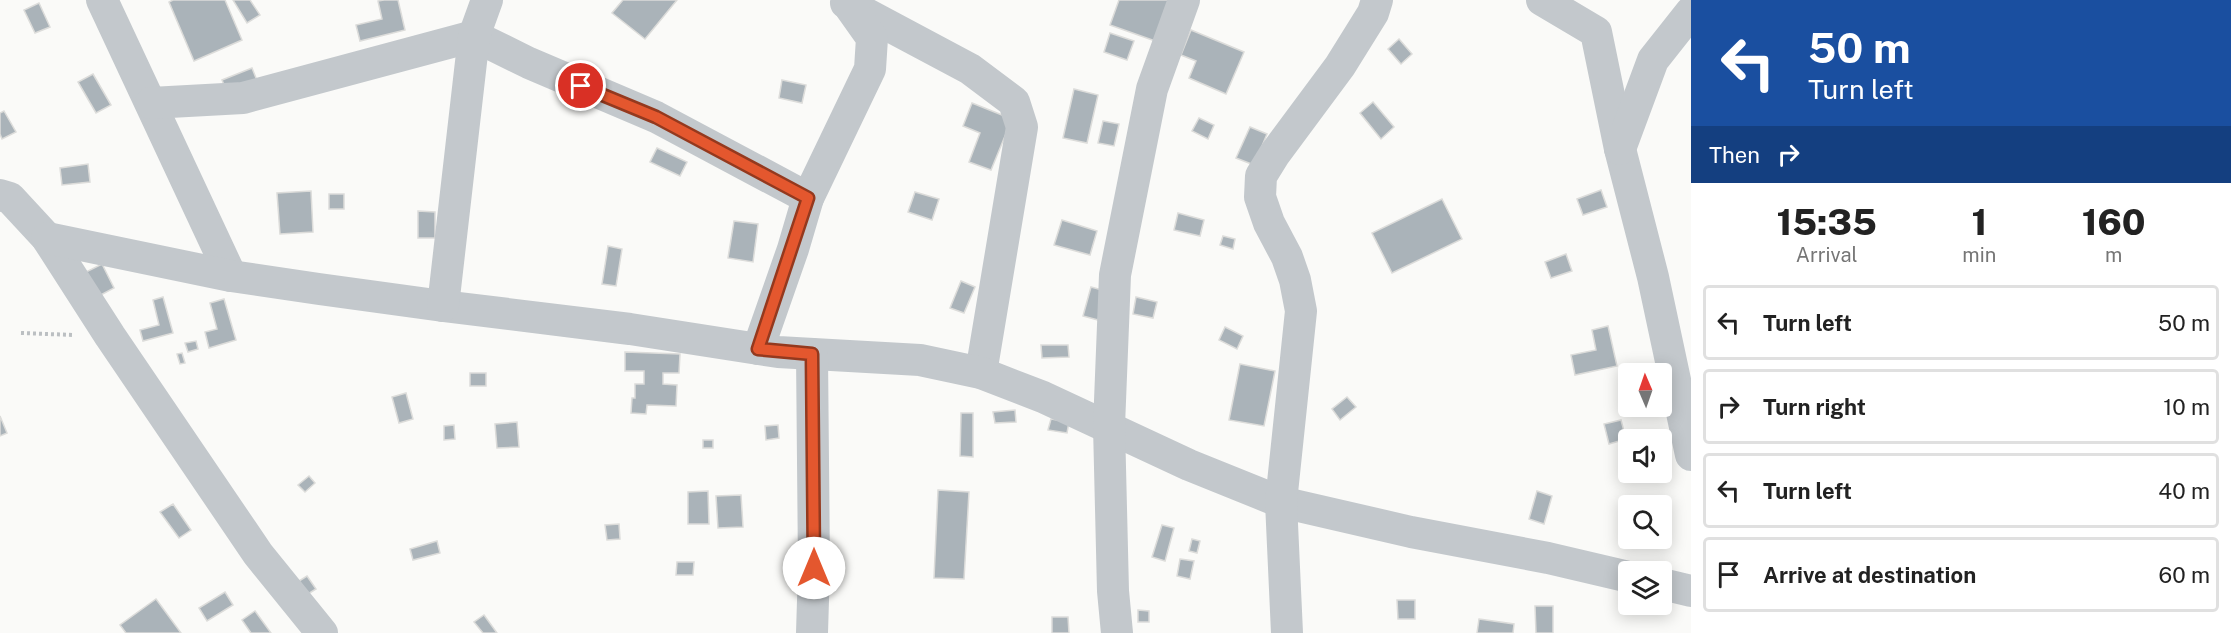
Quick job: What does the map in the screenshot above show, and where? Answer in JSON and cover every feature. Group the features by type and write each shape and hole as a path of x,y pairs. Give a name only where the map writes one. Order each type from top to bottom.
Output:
{"street":[{"path":"102,0 231,276"},
{"path":"442,306 474,36 487,0"},
{"path":"1117,633 1113,591 1109,426 1117,264 1152,89 1184,0"},
{"path":"1287,633 1281,502 1301,311 1295,280 1287,257 1269,223 1260,197 1261,176 1340,66 1372,13 1377,0"},
{"path":"1542,0 1596,32"},
{"path":"1588,0 1620,149 1653,277 1691,454"},
{"path":"845,1 970,69 1014,102 1022,127 981,373"},
{"path":"758,349 808,198 870,69 872,38 845,1"},
{"path":"1620,149 1653,60 1691,12"},
{"path":"151,102 243,98 474,36 529,63 656,117 808,198"},
{"path":"0,195 10,198 47,238 110,336 258,554 322,633"},
{"path":"47,238 231,276 442,306 630,329 758,349 920,360 981,373 1109,426 1189,465 1281,502 1411,532 1618,574"},
{"path":"812,354 814,568 812,633"},
{"path":"1672,586 1691,591"}],"path":[{"path":"21,333 110,336"}],"building":[{"path":"173,0 225,0 242,40 194,61 169,2"},
{"path":"233,0 250,0 260,15 247,23"},
{"path":"398,0 405,30 360,41 356,25 382,19 378,1"},
{"path":"623,0 677,0 645,39 612,13"},
{"path":"1119,0 1173,0 1158,42 1110,25"},
{"path":"39,3 50,27 35,33 24,10"},
{"path":"1191,30 1244,52 1226,94 1189,78 1196,61 1181,55"},
{"path":"1110,33 1134,41 1127,60 1104,52"},
{"path":"1399,39 1412,54 1401,64 1388,49"},
{"path":"252,68 258,83 228,95 222,80"},
{"path":"93,74 111,105 96,113 78,82"},
{"path":"782,80 806,85 802,103 779,98"},
{"path":"1074,89 1098,95 1087,143 1063,138"},
{"path":"1373,102 1394,127 1381,139 1360,113"},
{"path":"972,103 1012,119 991,170 969,162 980,133 963,126"},
{"path":"4,111 16,132 2,139 0,113"},
{"path":"1199,118 1214,125 1208,139 1192,131"},
{"path":"1103,121 1119,124 1114,146 1098,143"},
{"path":"1250,127 1267,134 1254,165 1236,158"},
{"path":"657,148 687,162 680,176 650,162"},
{"path":"88,164 90,182 62,185 60,168"},
{"path":"1601,190 1607,207 1583,215 1577,199"},
{"path":"311,191 313,232 280,234 277,193"},
{"path":"915,192 939,199 932,220 908,212"},
{"path":"329,194 344,194 344,209 329,209"},
{"path":"1442,199 1462,239 1392,273 1372,233"},
{"path":"418,211 435,212 435,238 418,238"},
{"path":"1178,213 1204,220 1200,236 1174,230"},
{"path":"1062,220 1097,231 1090,255 1054,245"},
{"path":"734,221 758,224 753,262 728,258"},
{"path":"1223,236 1235,239 1233,249 1220,245"},
{"path":"608,246 622,249 616,286 602,284"},
{"path":"1566,254 1572,271 1551,278 1545,262"},
{"path":"102,264 114,288 97,297 84,273"},
{"path":"961,281 975,287 964,313 950,308"},
{"path":"1091,287 1106,291 1098,320 1083,316"},
{"path":"163,297 173,333 143,341 140,330 159,325 153,300"},
{"path":"1136,297 1157,302 1153,318 1133,314"},
{"path":"224,299 236,340 209,348 205,332 217,329 210,303"},
{"path":"1608,326 1617,366 1575,375 1571,355 1596,350 1592,330"},
{"path":"1225,327 1243,336 1237,349 1219,340"},
{"path":"196,341 198,349 188,352 185,343"},
{"path":"1041,345 1068,345 1069,357 1042,358"},
{"path":"625,352 680,354 679,373 663,373 663,384 677,385 676,406 647,405 646,414 631,413 632,398 635,398 635,384 644,384 644,371 625,371"},
{"path":"182,353 185,363 180,364 177,354"},
{"path":"1240,364 1275,371 1264,426 1229,420"},
{"path":"470,373 486,373 486,386 470,386"},
{"path":"406,393 413,419 399,423 392,397"},
{"path":"1347,397 1356,407 1340,420 1332,409"},
{"path":"1015,410 1016,422 995,423 993,412"},
{"path":"961,413 973,413 973,457 960,456"},
{"path":"0,416 7,433 0,436"},
{"path":"1051,419 1069,422 1067,433 1048,430"},
{"path":"1621,420 1623,429 1618,429 1618,441 1609,444 1604,424"},
{"path":"517,422 519,447 497,448 495,424"},
{"path":"454,425 455,439 444,440 444,426"},
{"path":"778,425 779,438 766,440 765,426"},
{"path":"703,440 713,440 713,448 703,448"},
{"path":"309,476 315,483 305,492 298,485"},
{"path":"938,490 969,492 964,579 934,578"},
{"path":"708,491 709,524 688,524 688,492"},
{"path":"1537,491 1552,496 1544,524 1529,519"},
{"path":"741,495 743,527 718,528 716,496"},
{"path":"173,504 191,530 179,538 160,512"},
{"path":"619,524 620,539 607,540 605,525"},
{"path":"1162,525 1174,528 1165,561 1152,557"},
{"path":"1192,539 1200,541 1197,553 1189,551"},
{"path":"437,541 440,553 413,560 410,549"},
{"path":"1180,559 1194,561 1190,579 1177,576"},
{"path":"677,562 694,562 693,575 676,575"},
{"path":"307,576 316,589 308,594 299,581"},
{"path":"225,592 233,605 207,621 199,608"},
{"path":"156,599 181,633 126,633 120,625"},
{"path":"1397,600 1415,600 1415,619 1398,619"},
{"path":"1535,606 1553,606 1553,633 1536,633"},
{"path":"1138,610 1149,611 1149,622 1138,622"},
{"path":"255,611 271,633 251,633 242,620"},
{"path":"484,615 497,633 483,633 474,622"},
{"path":"1052,617 1068,617 1069,633 1052,633"},
{"path":"1479,619 1514,624 1513,633 1477,633"}],"route":[{"path":"581,86 656,117 808,198 758,349 812,354 814,568"}]}
